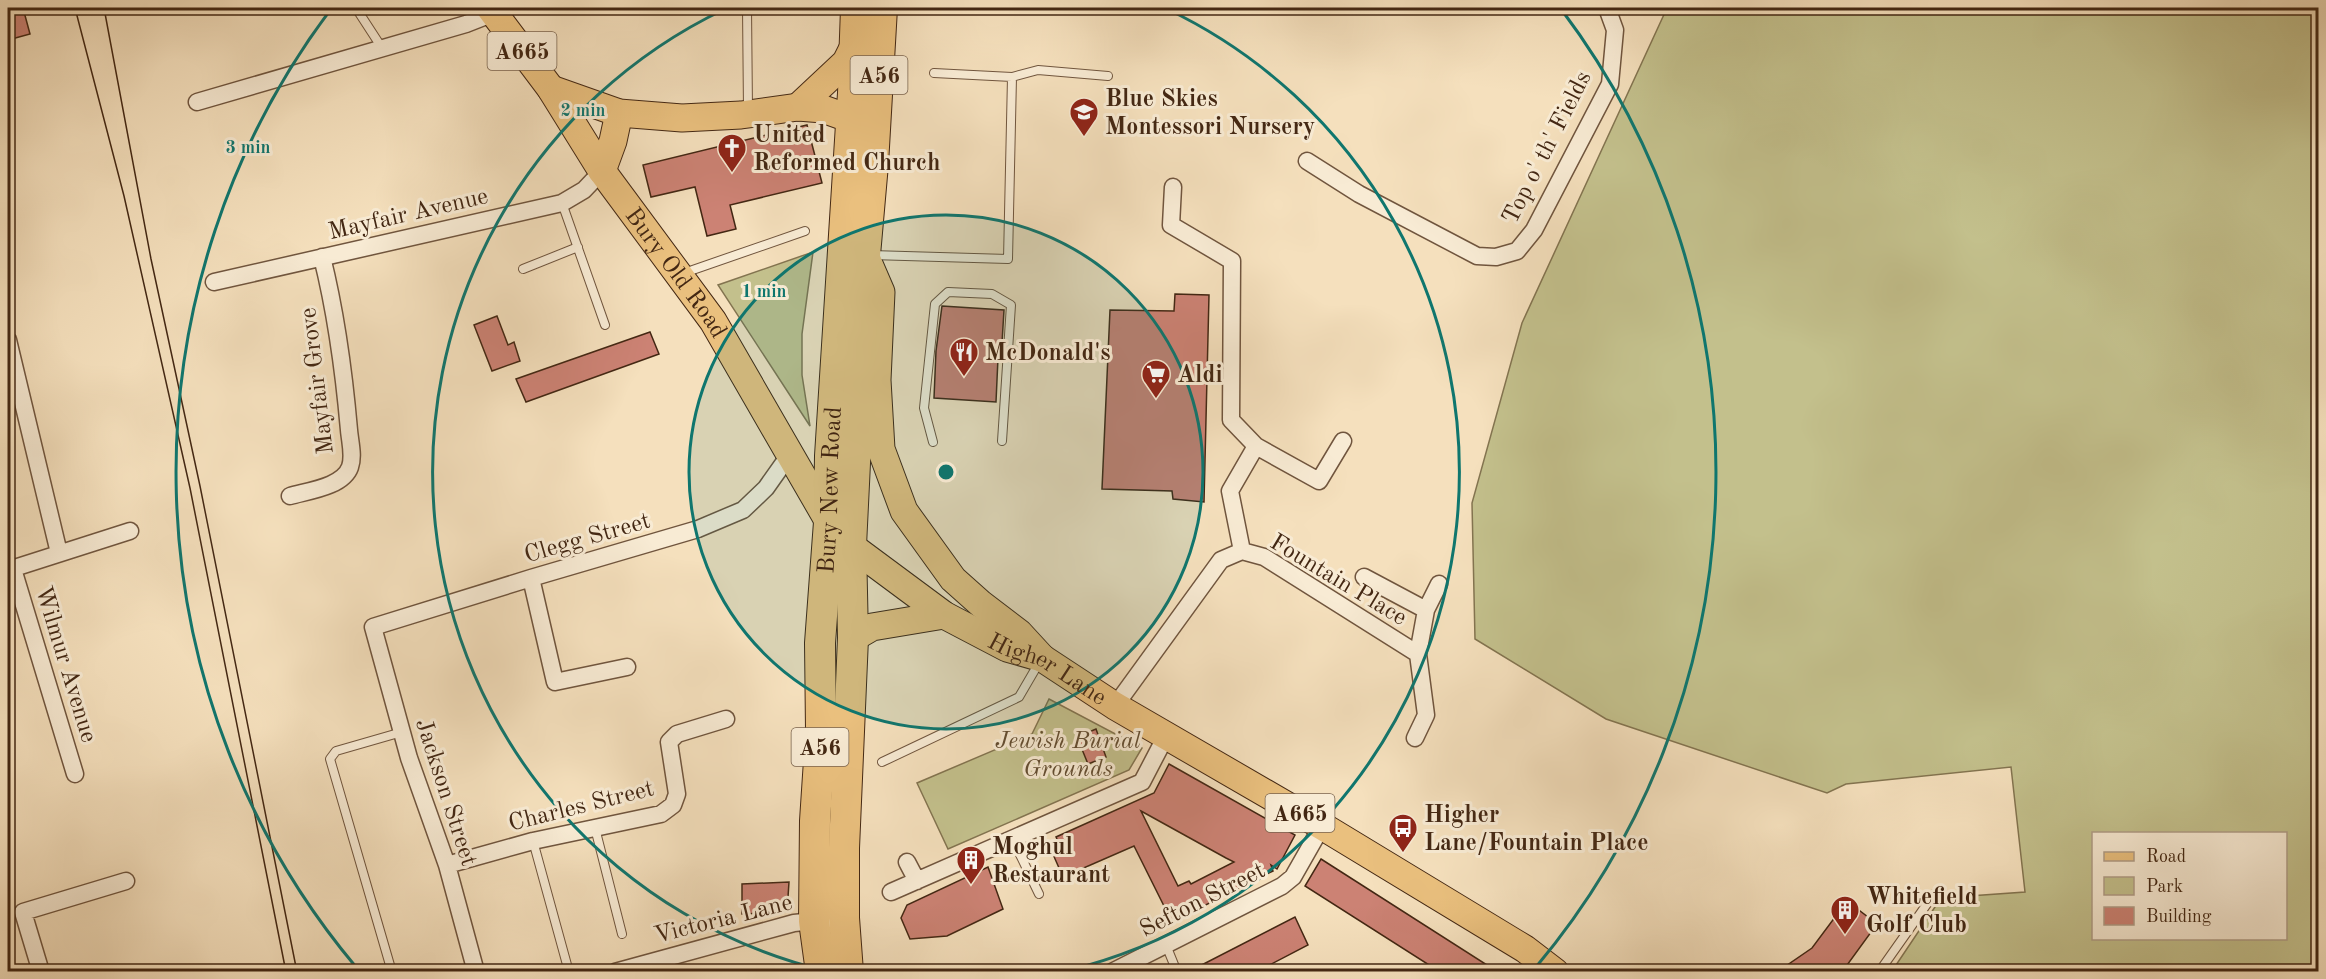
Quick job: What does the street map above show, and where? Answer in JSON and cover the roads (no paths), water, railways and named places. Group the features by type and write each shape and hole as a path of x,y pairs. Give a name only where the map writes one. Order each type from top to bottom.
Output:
{"highway":[{"name":"Bury New Road","path":"821,972 814,921 815,821 821,730 820,643 829,522 830,456 856,8"},
{"name":"Bury New Road","path":"848,972 844,918 844,848 853,638 851,546 865,255 875,143 882,8"}],"main road":[{"name":"Bury Old Road","path":"495,9 551,89 602,171 713,321 829,522 851,546"},
{"path":"798,107 846,62 855,44"},
{"name":"A665","path":"551,89 619,113 682,118 798,107 824,109 851,119 867,130 875,143"},
{"path":"602,171 619,113"},
{"path":"865,255 881,292 877,380 881,449 904,511 953,579 1019,633 1042,658"},
{"name":"Higher Lane","path":"851,546 944,615 1006,648 1042,658 1115,706 1322,826 1525,949 1556,972"},
{"path":"853,638 872,627 944,615"}],"street":[{"name":"Top o' th' Fields","path":"1307,161 1369,200 1477,256 1496,257 1517,251 1534,230 1610,84 1616,30 1607,8"},
{"path":"197,102 466,24 495,9"},
{"name":"Mayfair Avenue","path":"214,282 562,203 584,190 602,171"},
{"path":"1173,187 1171,225 1232,261 1231,420 1257,446 1319,481 1343,441"},
{"name":"Mayfair Grove","path":"290,496 340,480 350,468 348,414 329,285 322,257"},
{"path":"8,340 59,553"},
{"path":"1242,551 1230,491 1257,446"},
{"name":"Clegg Street","path":"373,627 698,530 743,510 766,488 790,454"},
{"path":"10,569 129,531"},
{"name":"Fountain Place","path":"1115,706 1221,560 1242,551 1264,557 1418,654 1426,715 1415,738"},
{"name":"Wilmur Avenue","path":"10,569 75,774"},
{"path":"1364,577 1426,610"},
{"path":"531,578 555,682 627,667"},
{"path":"1418,654 1426,610 1438,584"},
{"name":"Jackson Street","path":"373,627 409,758 447,865 476,972"},
{"name":"Charles Street","path":"447,865 533,840 662,814 673,806 677,794 669,742 677,734 726,719"},
{"path":"891,892 1142,782 1166,736"},
{"name":"Sefton Street","path":"1112,972 1282,886 1293,878 1322,826"},
{"path":"907,862 916,881"},
{"path":"41,972 24,912 126,881"},
{"name":"Victoria Lane","path":"615,972 794,922 844,918"}],"lane":[{"path":"356,8 382,48"},
{"path":"747,8 748,113"},
{"path":"934,73 1012,77 1038,70 1108,76"},
{"path":"865,255 1008,259 1012,77"},
{"path":"562,203 605,325"},
{"path":"680,274 805,231"},
{"path":"523,269 578,247"},
{"path":"933,442 924,408 935,304 948,292 992,294 1011,305 1002,441"},
{"path":"882,762 1019,697 1042,658"},
{"path":"392,972 330,759 336,751 402,732"},
{"path":"595,828 622,934"},
{"path":"1011,838 1039,894"},
{"path":"533,840 569,972"},
{"path":"1879,972 1935,894"},
{"path":"1166,945 1177,972"}],"tram line":[{"path":"75,8 124,196 190,488 286,972"},
{"path":"104,8 151,259 200,486 297,972"}],"place":[{"name":"Blue Skies Montessori Nursery","path":"1084,138"},
{"name":"United Reformed Church","path":"732,174"},
{"name":"McDonald's","path":"964,378"},
{"name":"Aldi","path":"1156,400"},
{"name":"Higher Lane/Fountain Place","path":"1403,854"},
{"name":"Moghul Restaurant","path":"971,886"},
{"name":"Whitefield Golf Club","path":"1845,936"}],"park label":[{"name":"Jewish Burial Grounds","path":"1068,754"}]}
